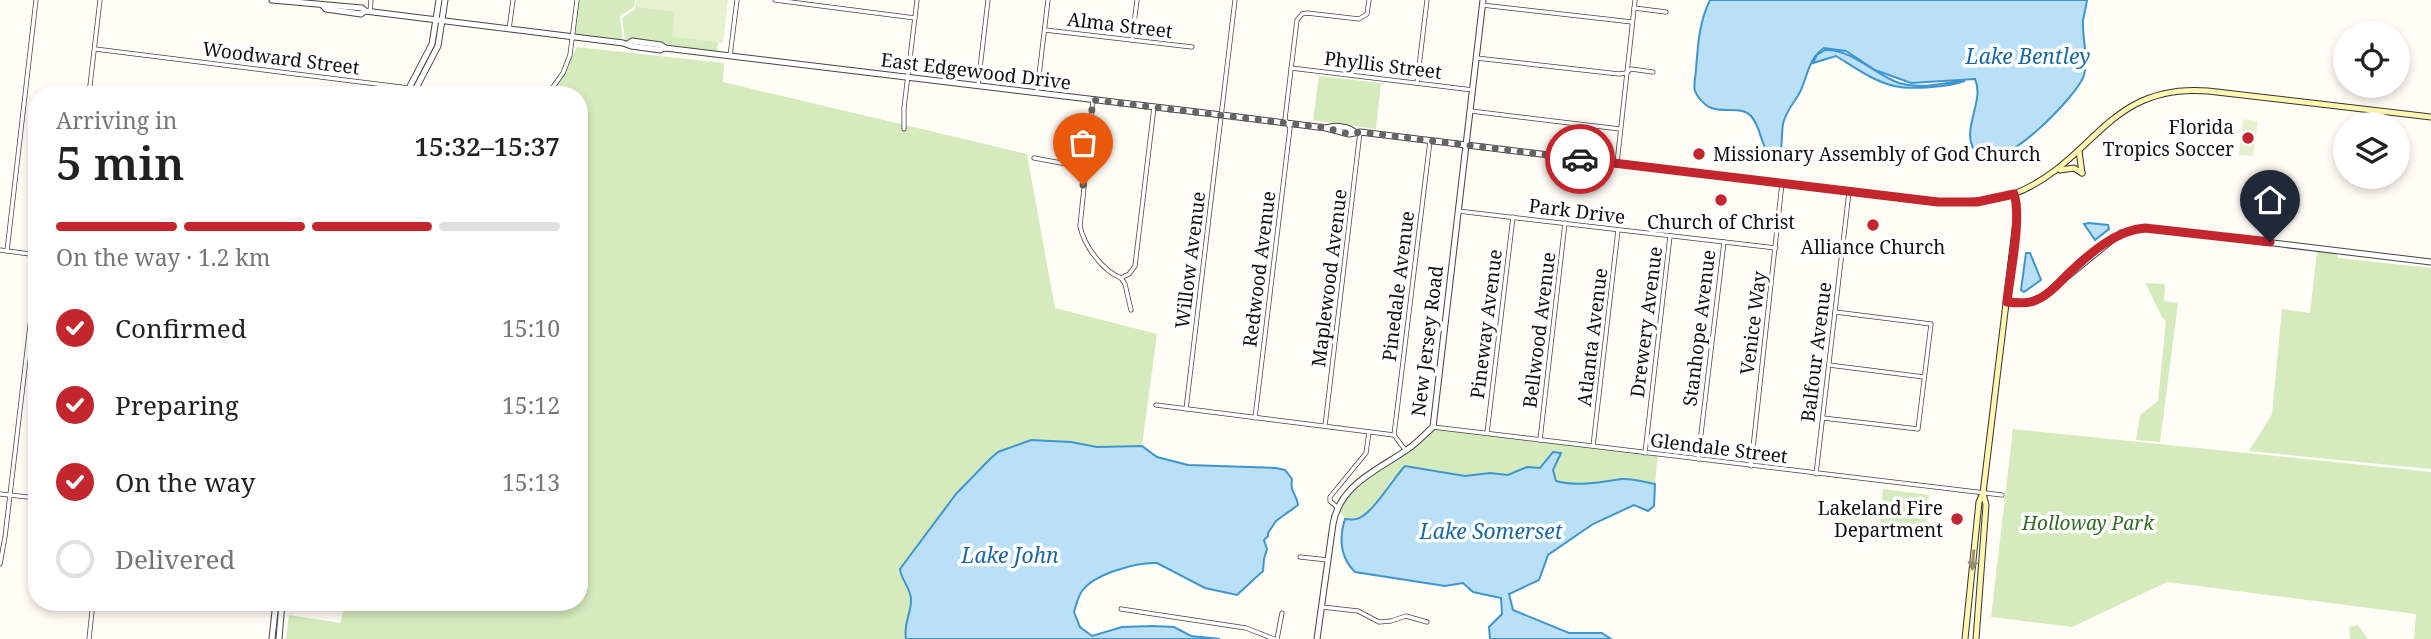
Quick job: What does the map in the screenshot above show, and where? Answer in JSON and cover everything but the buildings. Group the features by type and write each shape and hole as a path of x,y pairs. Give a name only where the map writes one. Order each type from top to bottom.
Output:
{"main road":[{"name":"East Edgewood Drive","path":"2014,194 2057,170 2122,110 2153,96 2181,90 2431,117"},
{"path":"2057,170 2071,168 2082,173 2079,151"},
{"path":"1965,639 1979,502 1983,493 2016,221 2017,204 2014,194"},
{"path":"1976,639 1986,505 1983,493"}],"street":[{"path":"7,251 36,0"},
{"path":"90,86 100,0"},
{"name":"East Edgewood Drive","path":"272,0 307,2 323,6 327,4 440,22 628,44 632,41 730,57 1288,124 1350,128 1357,132 1466,146 1955,204 2014,194"},
{"path":"367,11 371,0"},
{"path":"439,0 440,22"},
{"path":"415,86 440,22 445,0"},
{"path":"509,29 513,0"},
{"path":"554,86 563,74 573,37 577,0"},
{"path":"730,57 737,0"},
{"path":"775,0 915,18"},
{"path":"904,129 917,0"},
{"path":"978,87 988,0"},
{"path":"1037,94 1048,0"},
{"path":"1132,40 1137,0"},
{"name":"Willow Avenue","path":"1186,409 1235,0"},
{"name":"Redwood Avenue","path":"1255,418 1290,130 1285,119 1295,26 1299,16 1307,13 1359,19 1367,14 1369,0"},
{"path":"1417,83 1427,0"},
{"path":"1616,163 1635,0"},
{"path":"1482,2 1632,22"},
{"name":"New Jersey Road","path":"1337,507 1353,486 1406,451 1433,427 1482,2"},
{"path":"1634,8 1666,12"},
{"name":"Alma Street","path":"1045,30 1192,47"},
{"name":"Woodward Street","path":"94,49 382,86"},
{"path":"1476,58 1619,74 1631,69 1653,72"},
{"name":"Phyllis Street","path":"1291,68 1473,90"},
{"path":"1093,100 1079,215 1081,232 1108,271 1121,278 1125,284 1131,310"},
{"path":"1121,278 1135,266 1154,107"},
{"path":"1471,111 1620,129"},
{"name":"Maplewood Avenue","path":"1325,426 1357,132"},
{"name":"Pinedale Avenue","path":"1394,435 1430,141"},
{"path":"1034,158 1068,165 1086,159"},
{"name":"Venice Way","path":"1751,466 1782,183"},
{"name":"Balfour Avenue","path":"1815,474 1849,192"},
{"name":"Park Drive","path":"1458,211 1776,248"},
{"name":"Pineway Avenue","path":"1488,433 1513,217"},
{"name":"Bellwood Avenue","path":"1540,440 1565,223"},
{"path":"2007,302 2026,303 2042,297 2120,234 2137,229 2196,233 2431,262"},
{"name":"Atlanta Avenue","path":"1593,446 1618,230"},
{"name":"Drewery Avenue","path":"1645,453 1670,236"},
{"name":"Stanhope Avenue","path":"1698,459 1724,242"},
{"path":"0,250 28,254"},
{"path":"1823,418 1918,429 1931,324 1835,312"},
{"path":"0,564 28,342"},
{"path":"1829,365 1924,377"},
{"path":"1156,405 1394,435 1406,451"},
{"name":"Glendale Street","path":"1433,427 2002,495"},
{"path":"1317,639 1337,507 1330,501 1330,497 1366,453 1369,432"},
{"path":"0,494 28,497"},
{"path":"1300,557 1328,560"},
{"path":"1322,607 1364,613 1379,622 1406,616 1427,622"},
{"path":"1121,610 1246,628 1275,639 1282,613"},
{"path":"89,639 92,611"},
{"path":"272,639 275,611"},
{"path":"279,639 281,611"}],"green space":[{"path":"577,0 635,0 634,7 620,16 623,43 573,37"},
{"path":"636,0 728,0 723,43 672,37 675,12 635,7"},
{"path":"637,0 725,0 717,52 632,39 625,41 622,18 635,9"},
{"path":"577,47 724,63 723,82 1027,154 1055,308 1157,334 1142,446 1097,447 1071,442 998,452 956,494 900,572 911,599 906,639 286,639 289,615 341,623 343,611 588,611 588,86 555,86"},
{"path":"1319,76 1381,83 1376,129 1313,120"},
{"name":"Florida Tropics Soccer","path":"2243,119 2258,121 2253,156 2239,155"},
{"path":"2317,251 2336,253 2338,258 2431,268 2431,469 2249,451 2272,414 2282,309 2310,313"},
{"path":"2145,283 2165,284 2164,301 2178,303 2160,442 2136,440 2140,415 2158,401 2166,321"},
{"path":"1433,427 1658,454 1655,484 1626,479 1580,484 1555,481 1553,470 1560,452 1553,452 1540,468 1527,467 1508,475 1490,473 1465,476 1429,469 1392,479 1368,512 1345,519 1337,507 1346,493 1409,449"},
{"name":"Holloway Park","path":"2013,429 2431,472 2431,639 2414,639 2416,614 2167,582 2072,627 1991,617"},
{"path":"1883,489 1929,495 1926,528 1880,523"},
{"path":"2358,625 2368,639 2350,639 2349,627"}],"water":[{"name":"Lake Bentley","path":"1710,0 2087,0 2083,21 2086,55 2084,75 2079,85 2038,130 2004,154 1989,159 1979,156 1970,138 1977,98 1975,79 1911,83 1875,70 1846,51 1824,48 1812,61 1801,90 1784,119 1778,162 1767,150 1751,116 1742,111 1714,109 1697,96 1694,83 1700,34"},
{"path":"1825,50 1844,53 1890,79 1908,85 1924,86 1965,81 1930,87 1894,86 1871,77 1836,56 1813,63 1817,55"},
{"path":"2084,224 2108,225 2109,229 2095,240"},
{"path":"2026,253 2030,253 2041,280 2024,292 2021,290"},
{"name":"Lake John","path":"1031,440 1071,442 1097,447 1142,446 1157,457 1188,465 1285,470 1292,479 1298,505 1276,521 1264,540 1267,549 1263,571 1237,595 1205,588 1157,563 1149,563 1116,570 1096,579 1082,591 1074,612 1080,627 1092,636 1122,627 1153,626 1174,627 1191,636 1220,639 906,639 911,600 900,569 956,494 990,459 998,452"},
{"name":"Lake Somerset","path":"1553,452 1561,453 1553,470 1556,481 1581,484 1626,479 1655,484 1654,506 1648,511 1634,505 1593,524 1548,555 1539,580 1509,594 1513,610 1569,633 1602,633 1611,639 1490,639 1489,627 1502,614 1501,598 1473,592 1463,583 1445,586 1355,572 1346,560 1342,540 1345,519 1356,519 1369,511 1405,466 1465,476 1490,473 1508,475 1527,467 1540,468"}],"way so far":[{"path":"1083,185 1093,100 1326,128 1349,134 1360,132 1580,159"}],"place":[{"name":"Florida Tropics Soccer","path":"2248,138"},
{"name":"Missionary Assembly of God Church","path":"1699,154"},
{"name":"Church of Christ","path":"1721,200"},
{"name":"Alliance Church","path":"1873,225"},
{"name":"Lakeland Fire Department","path":"1957,519"}],"route":[{"path":"1580,159 1955,204 2014,194 2017,204 2016,221 2007,302 2026,303 2042,297 2104,245 2130,230 2145,228 2270,242"}]}
